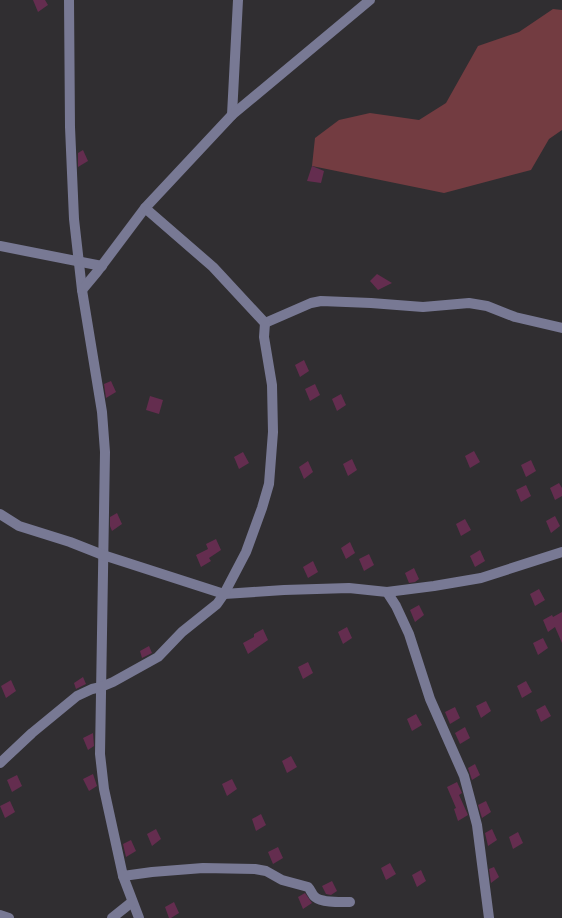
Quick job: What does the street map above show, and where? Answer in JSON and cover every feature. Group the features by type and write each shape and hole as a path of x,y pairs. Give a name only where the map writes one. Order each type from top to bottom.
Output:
{"street":[{"path":"69,0 70,127 74,219 82,290 102,412 105,452 100,754 104,790 123,876 139,918"},
{"path":"232,114 238,0"},
{"path":"82,290 146,208 232,114 370,0"},
{"path":"0,763 59,709 83,692 101,687 149,663 158,657 182,632 218,604 246,552 269,484 273,432 272,393 264,337 265,323 213,267 146,208"},
{"path":"0,246 102,266"},
{"path":"265,323 311,303 321,301 424,307 469,303 487,306 515,317 562,328"},
{"path":"0,514 19,526 224,594 349,588 387,592 481,578 562,552"},
{"path":"387,592 396,606 409,634 430,699 464,776 477,825 489,918"},
{"path":"123,876 203,868 266,870 282,880 308,887 318,899 350,902"},
{"path":"112,918 132,902"},
{"path":"0,915 9,918"}],"shaded area":[{"path":"553,9 562,10 562,130 549,139 531,170 444,193 312,166 315,138 339,120 370,113 419,120 446,103 478,46 519,32"}],"building":[{"path":"33,0 45,0 48,5 38,12"},
{"path":"83,150 88,161 78,167 78,153"},
{"path":"312,166 324,171 321,183 307,181"},
{"path":"377,274 392,283 378,290 370,281"},
{"path":"304,360 309,371 300,377 295,365"},
{"path":"111,381 116,392 106,398 104,384"},
{"path":"315,384 320,395 310,401 305,389"},
{"path":"341,394 346,405 337,411 332,399"},
{"path":"150,396 163,400 159,414 146,410"},
{"path":"474,451 480,462 470,468 465,456"},
{"path":"243,452 249,463 239,469 234,457"},
{"path":"352,459 357,470 348,476 343,464"},
{"path":"531,460 536,471 526,477 521,465"},
{"path":"308,461 313,472 304,479 299,467"},
{"path":"559,483 562,488 562,496 555,500 550,488"},
{"path":"526,485 531,496 521,502 516,490"},
{"path":"117,513 122,524 112,531 110,526 110,517"},
{"path":"555,516 560,526 551,533 546,521"},
{"path":"465,519 471,530 461,536 456,524"},
{"path":"216,539 221,550 209,558 211,561 201,567 196,555 208,549 206,544"},
{"path":"350,542 355,553 346,559 341,548"},
{"path":"480,550 485,561 475,567 470,556"},
{"path":"369,554 374,565 364,571 359,559"},
{"path":"313,561 318,572 308,578 303,567"},
{"path":"414,568 419,579 415,582 409,583 405,573"},
{"path":"539,589 545,600 535,606 530,594"},
{"path":"419,605 424,615 415,622 410,610"},
{"path":"562,612 562,643 555,627 548,632 543,620"},
{"path":"347,627 352,638 343,644 338,632"},
{"path":"263,629 268,640 248,654 243,643 254,637 254,634"},
{"path":"543,638 548,648 538,655 533,643"},
{"path":"149,646 152,653 142,658 140,651"},
{"path":"308,662 313,673 303,679 298,667"},
{"path":"83,677 86,684 76,689 74,683"},
{"path":"11,680 16,691 6,698 1,686"},
{"path":"526,681 532,692 522,698 517,686"},
{"path":"486,701 491,711 481,718 476,706"},
{"path":"545,705 551,716 541,722 536,710"},
{"path":"455,707 460,718 450,724 445,712"},
{"path":"416,714 422,725 412,731 407,719"},
{"path":"465,727 470,738 460,744 455,733"},
{"path":"93,733 94,746 88,750 83,738"},
{"path":"291,756 297,767 287,773 282,761"},
{"path":"475,764 480,775 472,780 468,768"},
{"path":"93,774 97,786 89,791 83,779"},
{"path":"17,775 22,786 12,792 7,780"},
{"path":"232,779 237,789 227,796 222,784"},
{"path":"457,782 462,793 459,795 468,815 458,821 454,809 456,808 447,787"},
{"path":"10,801 15,812 5,818 0,806"},
{"path":"486,801 491,812 482,818 478,805"},
{"path":"261,814 266,825 256,831 252,819"},
{"path":"156,829 161,839 152,846 147,834"},
{"path":"492,829 497,840 488,846 485,833"},
{"path":"518,832 523,843 513,849 509,837"},
{"path":"131,840 136,851 126,857 123,844"},
{"path":"278,847 283,858 273,864 268,852"},
{"path":"390,863 396,874 386,880 381,868"},
{"path":"494,867 499,877 491,883 489,869"},
{"path":"421,870 426,881 417,887 412,875"},
{"path":"332,881 337,891 331,895 326,894 322,886"},
{"path":"305,893 312,903 303,909 298,897"},
{"path":"174,902 179,913 169,918 165,907"}]}
